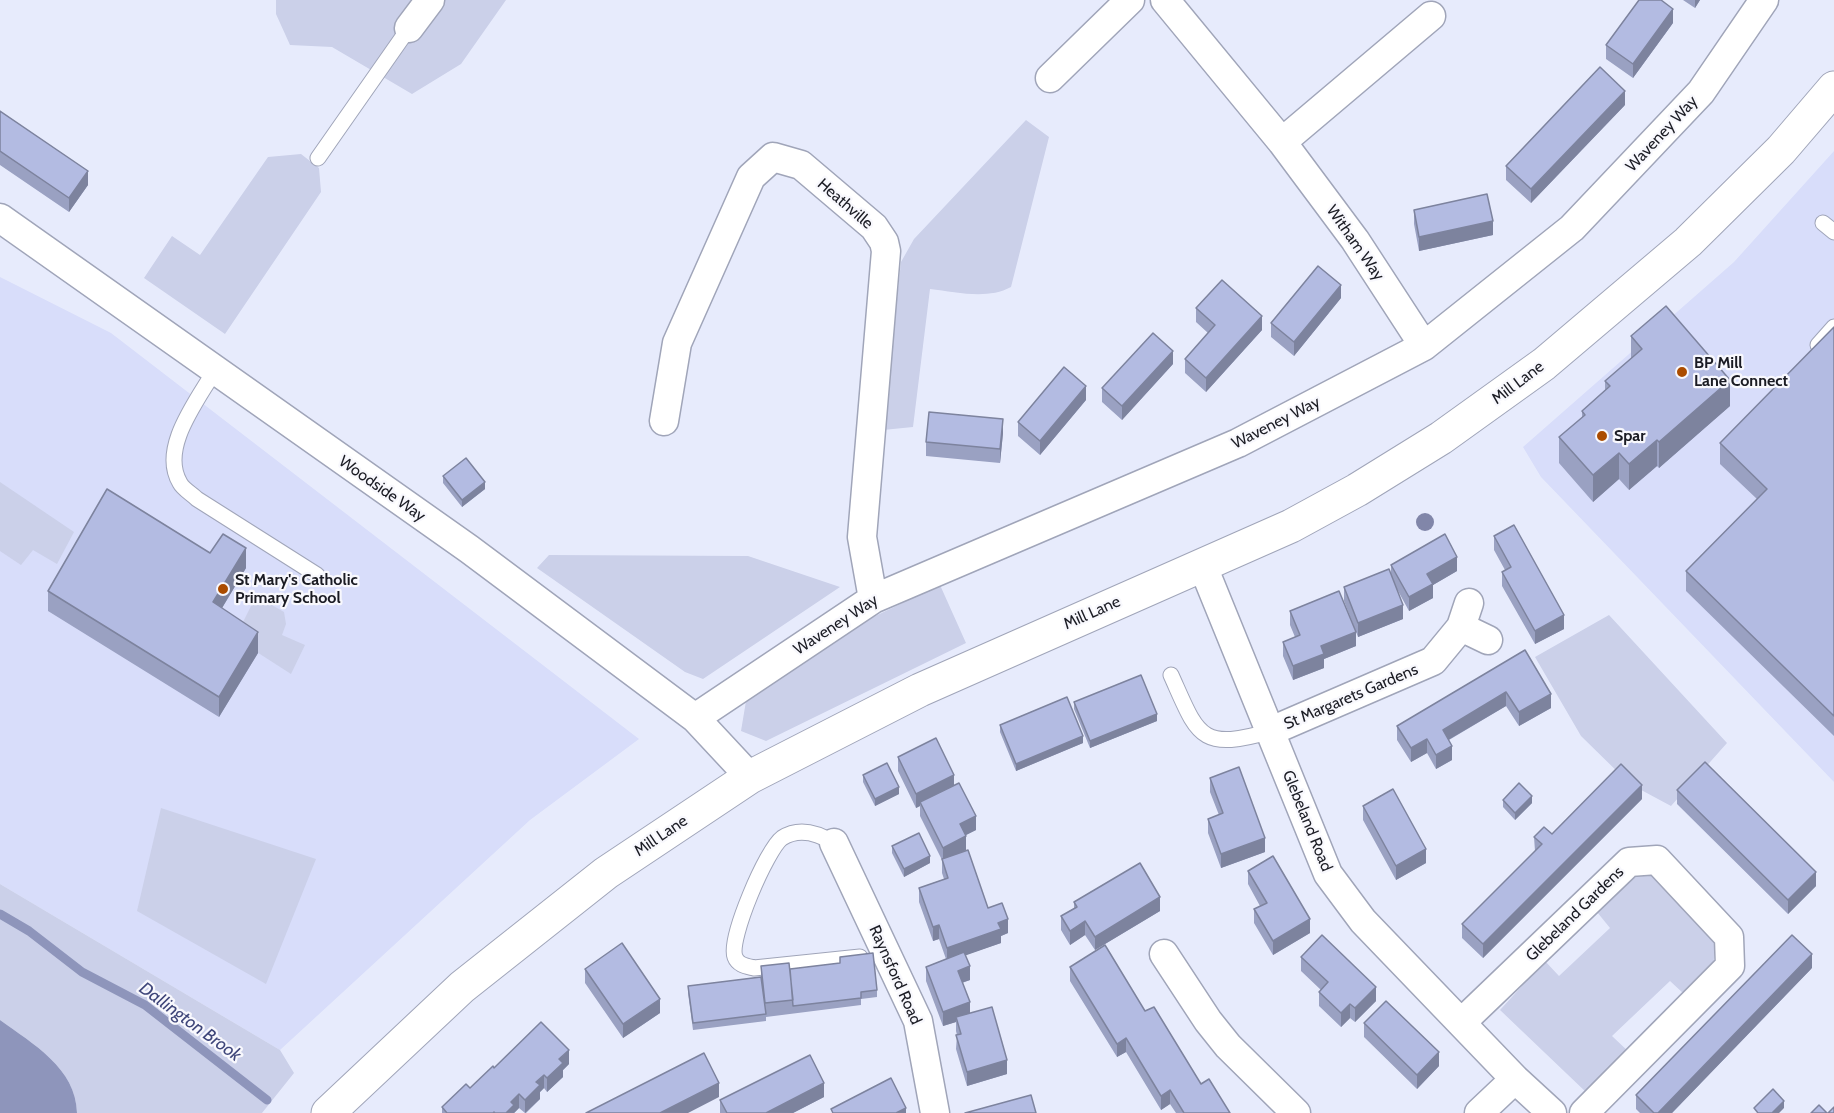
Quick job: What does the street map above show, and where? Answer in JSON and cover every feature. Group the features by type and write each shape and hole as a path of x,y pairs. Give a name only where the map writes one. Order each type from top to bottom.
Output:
{"street":[{"path":"409,28 430,0"},
{"path":"1050,78 1130,0"},
{"name":"Witham Way","path":"1165,0 1282,142 1355,240 1424,346"},
{"name":"Waveney Way","path":"695,718 873,599 1238,443 1424,346 1572,228 1701,92 1764,0"},
{"path":"1282,142 1431,16"},
{"name":"Mill Lane","path":"328,1113 462,987 606,873 750,777 920,690 1291,526 1357,490 1442,438 1499,398 1605,314 1722,210 1781,150 1834,88"},
{"name":"Heathville","path":"664,421 677,343 751,177 773,157 801,165 874,227 884,242 886,251 862,537 873,599"},
{"name":"Woodside Way","path":"0,218 469,549 695,718 750,777"},
{"name":"Glebeland Road","path":"1202,564 1328,874 1362,921 1515,1079 1552,1113"},
{"name":"St Margarets Gardens","path":"1270,731 1433,661 1465,615 1488,639"},
{"name":"Raynsford Road","path":"834,843 918,1022 935,1113"},
{"name":"Glebeland Gardens","path":"1462,1022 1629,862 1657,860 1729,937 1730,966 1584,1113"},
{"path":"1164,954 1208,1022 1228,1046 1296,1113"},
{"path":"1479,1113 1515,1079"}],"lane":[{"path":"318,158 409,28"},
{"path":"1810,353 1834,327"},
{"path":"215,370 188,417 177,443 174,466 180,484 197,499 316,575"},
{"path":"1171,675 1191,719 1197,729 1205,735 1238,741 1270,731"},
{"path":"834,843 813,833 796,832 780,840 768,857 742,920 734,949 735,957 739,963 754,968 886,954"}],"shaded area":[{"path":"276,0 506,0 461,64 412,94 332,47 290,45 276,14"},
{"path":"1026,120 1049,137 1011,287 982,294 930,289 913,427 883,430 901,262 914,239"},
{"path":"1834,151 1834,782 1541,477 1523,447 1734,262"},
{"path":"301,154 319,168 321,192 225,334 144,278 172,236 200,255 268,157"},
{"name":"St Mary's Catholic Primary School","path":"0,277 111,333 639,739 530,820 280,1050 0,884"},
{"path":"0,482 74,532 57,564 33,550 21,565 0,551"},
{"path":"549,555 748,556 840,587 703,679 685,672 537,568"},
{"path":"940,585 966,643 766,741 741,731 746,701 844,631"},
{"path":"256,596 284,612 286,624 282,635 305,645 291,674 235,638"},
{"path":"1609,615 1727,743 1671,806 1630,784 1581,736 1535,657"},
{"path":"161,808 316,859 266,984 137,911"},
{"path":"1636,872 1654,873 1716,938 1713,968 1684,994 1670,981 1612,1036 1630,1053 1588,1094 1500,1010 1545,961 1559,976 1610,928 1597,912"},
{"path":"0,884 280,1050 294,1073 262,1113 77,1113 75,1097 61,1070 39,1048 0,1020"},
{"path":"0,1020 39,1048 61,1070 75,1097 77,1113 0,1113"}],"building":[{"path":"1639,0 1661,0 1673,9 1633,64 1606,45"},
{"path":"1600,67 1625,91 1531,189 1506,166"},
{"path":"0,111 88,171 69,198 0,151"},
{"path":"1487,194 1493,221 1419,237 1414,210"},
{"path":"1318,266 1341,285 1294,342 1271,323"},
{"path":"1222,280 1262,316 1206,378 1185,359 1215,325 1196,308"},
{"path":"1666,306 1730,380 1659,442 1657,440 1629,464 1619,453 1593,475 1559,437 1585,415 1582,411 1610,386 1605,381 1642,349 1631,336"},
{"path":"1834,327 1834,716 1686,571 1767,489 1720,443"},
{"path":"1153,333 1173,351 1122,406 1102,388"},
{"path":"1064,367 1086,386 1040,441 1018,422"},
{"path":"929,412 1003,419 1000,449 926,442"},
{"path":"466,458 485,482 462,500 443,476"},
{"path":"107,489 210,553 223,534 246,548 213,602 258,632 219,697 48,591"},
{"path":"1514,525 1564,615 1535,631 1502,572 1511,567 1494,536"},
{"path":"1445,534 1457,557 1427,574 1433,584 1409,597 1391,565"},
{"path":"1389,569 1403,605 1358,623 1344,587"},
{"path":"1339,591 1356,632 1321,646 1324,654 1293,666 1283,642 1300,635 1290,611"},
{"path":"1525,650 1551,694 1519,712 1506,692 1443,730 1452,746 1436,755 1427,739 1411,748 1397,726"},
{"path":"1141,675 1157,714 1090,741 1074,702"},
{"path":"1067,697 1083,736 1016,764 1000,725"},
{"path":"936,738 954,775 916,794 898,757"},
{"path":"1705,762 1816,872 1788,900 1677,790"},
{"path":"887,763 899,787 875,799 863,775"},
{"path":"1621,764 1642,785 1483,944 1462,924 1542,844 1534,837 1544,827 1552,834"},
{"path":"1239,767 1265,838 1221,854 1208,819 1223,813 1210,778"},
{"path":"959,783 976,816 960,824 966,836 943,848 920,802"},
{"path":"1519,783 1532,796 1515,813 1503,800"},
{"path":"1393,789 1426,849 1396,866 1363,806"},
{"path":"919,833 930,856 904,869 892,846"},
{"path":"968,850 988,908 1002,903 1008,919 998,923 1001,929 947,948 939,925 933,927 919,888 948,878 942,859"},
{"path":"1273,856 1310,919 1273,941 1254,909 1267,903 1248,871"},
{"path":"1140,863 1160,897 1095,937 1085,921 1070,931 1061,916 1077,907 1074,902"},
{"path":"1322,935 1376,987 1355,1008 1350,1004 1341,1013 1319,992 1328,982 1301,957"},
{"path":"1792,935 1812,954 1658,1113 1654,1113 1636,1095"},
{"path":"622,943 660,999 623,1024 585,969"},
{"path":"1105,945 1145,1011 1154,1007 1201,1084 1209,1079 1230,1113 1184,1113 1170,1090 1161,1096 1126,1038 1117,1044 1070,967"},
{"path":"964,952 970,966 958,971 970,1002 943,1012 926,967"},
{"path":"873,953 877,990 861,992 861,998 793,1006 790,969 840,963 840,957"},
{"path":"789,963 793,1000 765,1003 761,966"},
{"path":"761,977 766,1014 693,1023 688,986"},
{"path":"1386,1001 1439,1052 1417,1075 1364,1023"},
{"path":"992,1007 1007,1060 967,1072 956,1035 961,1034 956,1017"},
{"path":"541,1022 569,1050 559,1059 563,1063 547,1078 544,1075 536,1082 540,1085 525,1100 519,1094 511,1102 514,1105 506,1113 447,1113 442,1107 466,1084 470,1088 493,1066 494,1068"},
{"path":"704,1053 719,1083 660,1113 586,1113"},
{"path":"810,1055 824,1083 766,1113 727,1113 720,1100"},
{"path":"891,1078 906,1108 896,1113 833,1113 831,1109"},
{"path":"1773,1089 1784,1101 1772,1113 1758,1113 1754,1108"},
{"path":"1031,1095 1036,1113 965,1113"},
{"path":"1819,1105 1827,1113 1811,1113"}],"waterway":[{"name":"Dallington Brook","path":"0,914 29,931 82,972 145,1005 267,1100"}],"place":[{"name":"BP Mill Lane Connect","path":"1682,372"},
{"name":"Spar","path":"1602,436"},
{"name":"St Mary's Catholic Primary School","path":"223,589"}]}
